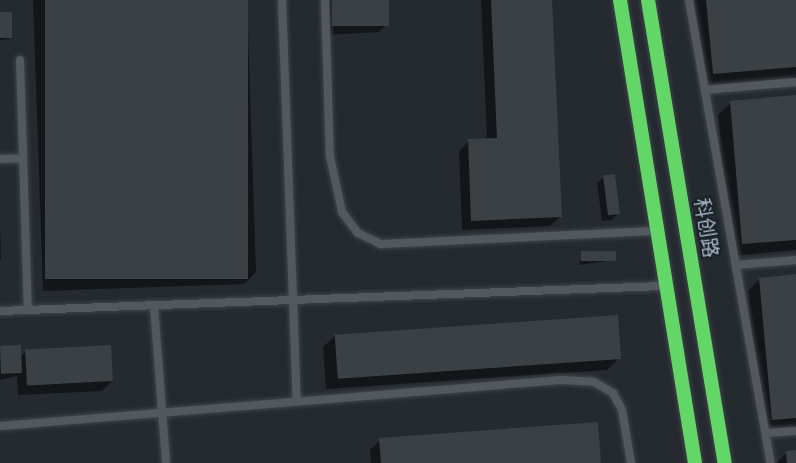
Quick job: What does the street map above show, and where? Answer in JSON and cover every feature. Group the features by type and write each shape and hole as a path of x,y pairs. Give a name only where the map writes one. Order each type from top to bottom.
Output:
{"street":[{"path":"620,0 695,463"},
{"name":"科创路","path":"648,0 725,463"}],"lane":[{"path":"282,0 297,402"},
{"path":"325,0 330,156 342,212 358,233 381,244 658,231"},
{"path":"689,0 771,463"},
{"path":"21,60 28,310"},
{"path":"705,90 796,82"},
{"path":"0,159 24,158"},
{"path":"736,265 796,260"},
{"path":"0,311 667,286"},
{"path":"154,306 166,463"},
{"path":"0,426 561,380 594,382 613,393 621,410 631,463"},
{"path":"766,433 796,431"}],"building":[{"path":"45,0 248,0 248,279 45,279"},
{"path":"332,0 389,0 389,26 332,26"},
{"path":"491,0 552,0 562,217 471,221 468,139 497,138"},
{"path":"706,0 796,0 796,67 713,74"},
{"path":"0,12 12,12 12,38 0,38"},
{"path":"796,95 796,240 742,244 730,101"},
{"path":"615,174 620,214 608,215 603,175"},
{"path":"581,251 616,251 616,261 581,261"},
{"path":"796,274 796,418 772,420 759,278"},
{"path":"618,315 621,359 338,379 335,335"},
{"path":"21,345 22,373 1,374 0,346"},
{"path":"111,345 113,381 27,385 25,350"},
{"path":"598,422 601,463 381,463 379,438"},
{"path":"796,450 796,463 787,463 786,451"}],"traffic: fast":[{"path":"620,0 695,463"},
{"path":"648,0 725,463"}]}
